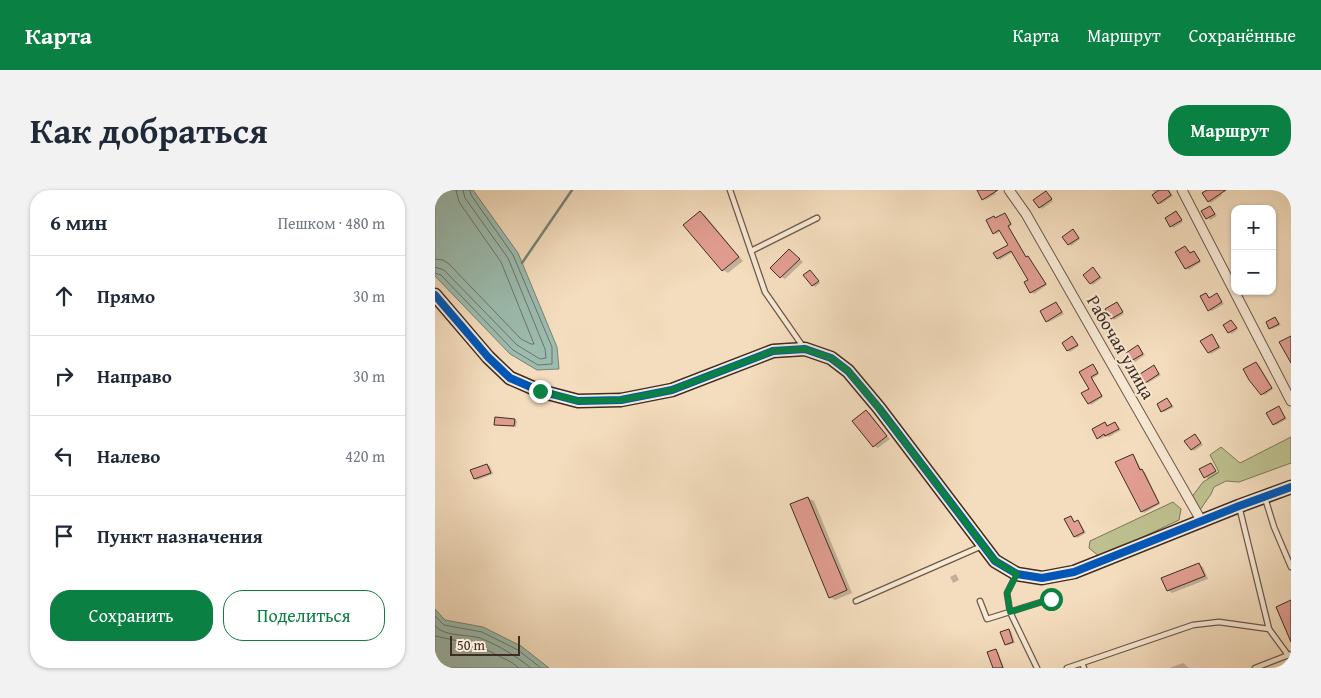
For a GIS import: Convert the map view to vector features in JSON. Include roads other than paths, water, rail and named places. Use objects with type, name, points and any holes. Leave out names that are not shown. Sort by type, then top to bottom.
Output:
[{"type":"street","name":"Рабочая улица","points":[[1009,190],[1026,214],[1202,522]]},
{"type":"street","points":[[1183,190],[1291,401]]},
{"type":"street","points":[[435,295],[488,358],[510,378],[540,391],[578,401],[621,400],[672,390],[773,351],[805,349],[831,358],[848,371],[879,408],[995,561],[1017,574],[1042,578],[1074,572],[1239,506],[1291,488]]},
{"type":"lane","points":[[730,190],[765,292],[805,349]]},
{"type":"lane","points":[[751,251],[817,218]]},
{"type":"lane","points":[[1265,497],[1274,527],[1291,568]]},
{"type":"lane","points":[[1239,506],[1269,629],[1289,655],[1255,668]]},
{"type":"lane","points":[[856,601],[983,545]]},
{"type":"lane","points":[[1017,574],[1007,593],[1010,612],[1037,668]]},
{"type":"lane","points":[[980,601],[987,619],[1051,599]]},
{"type":"lane","points":[[1067,668],[1083,666],[1193,625],[1219,622],[1269,629]]},
{"type":"water","points":[[435,190],[473,190],[518,253],[557,347],[559,369],[537,370],[510,354],[435,276]]},
{"type":"water","points":[[435,609],[445,620],[483,627],[521,646],[549,668],[435,668]]},
{"type":"waterway","points":[[522,263],[572,190]]}]
